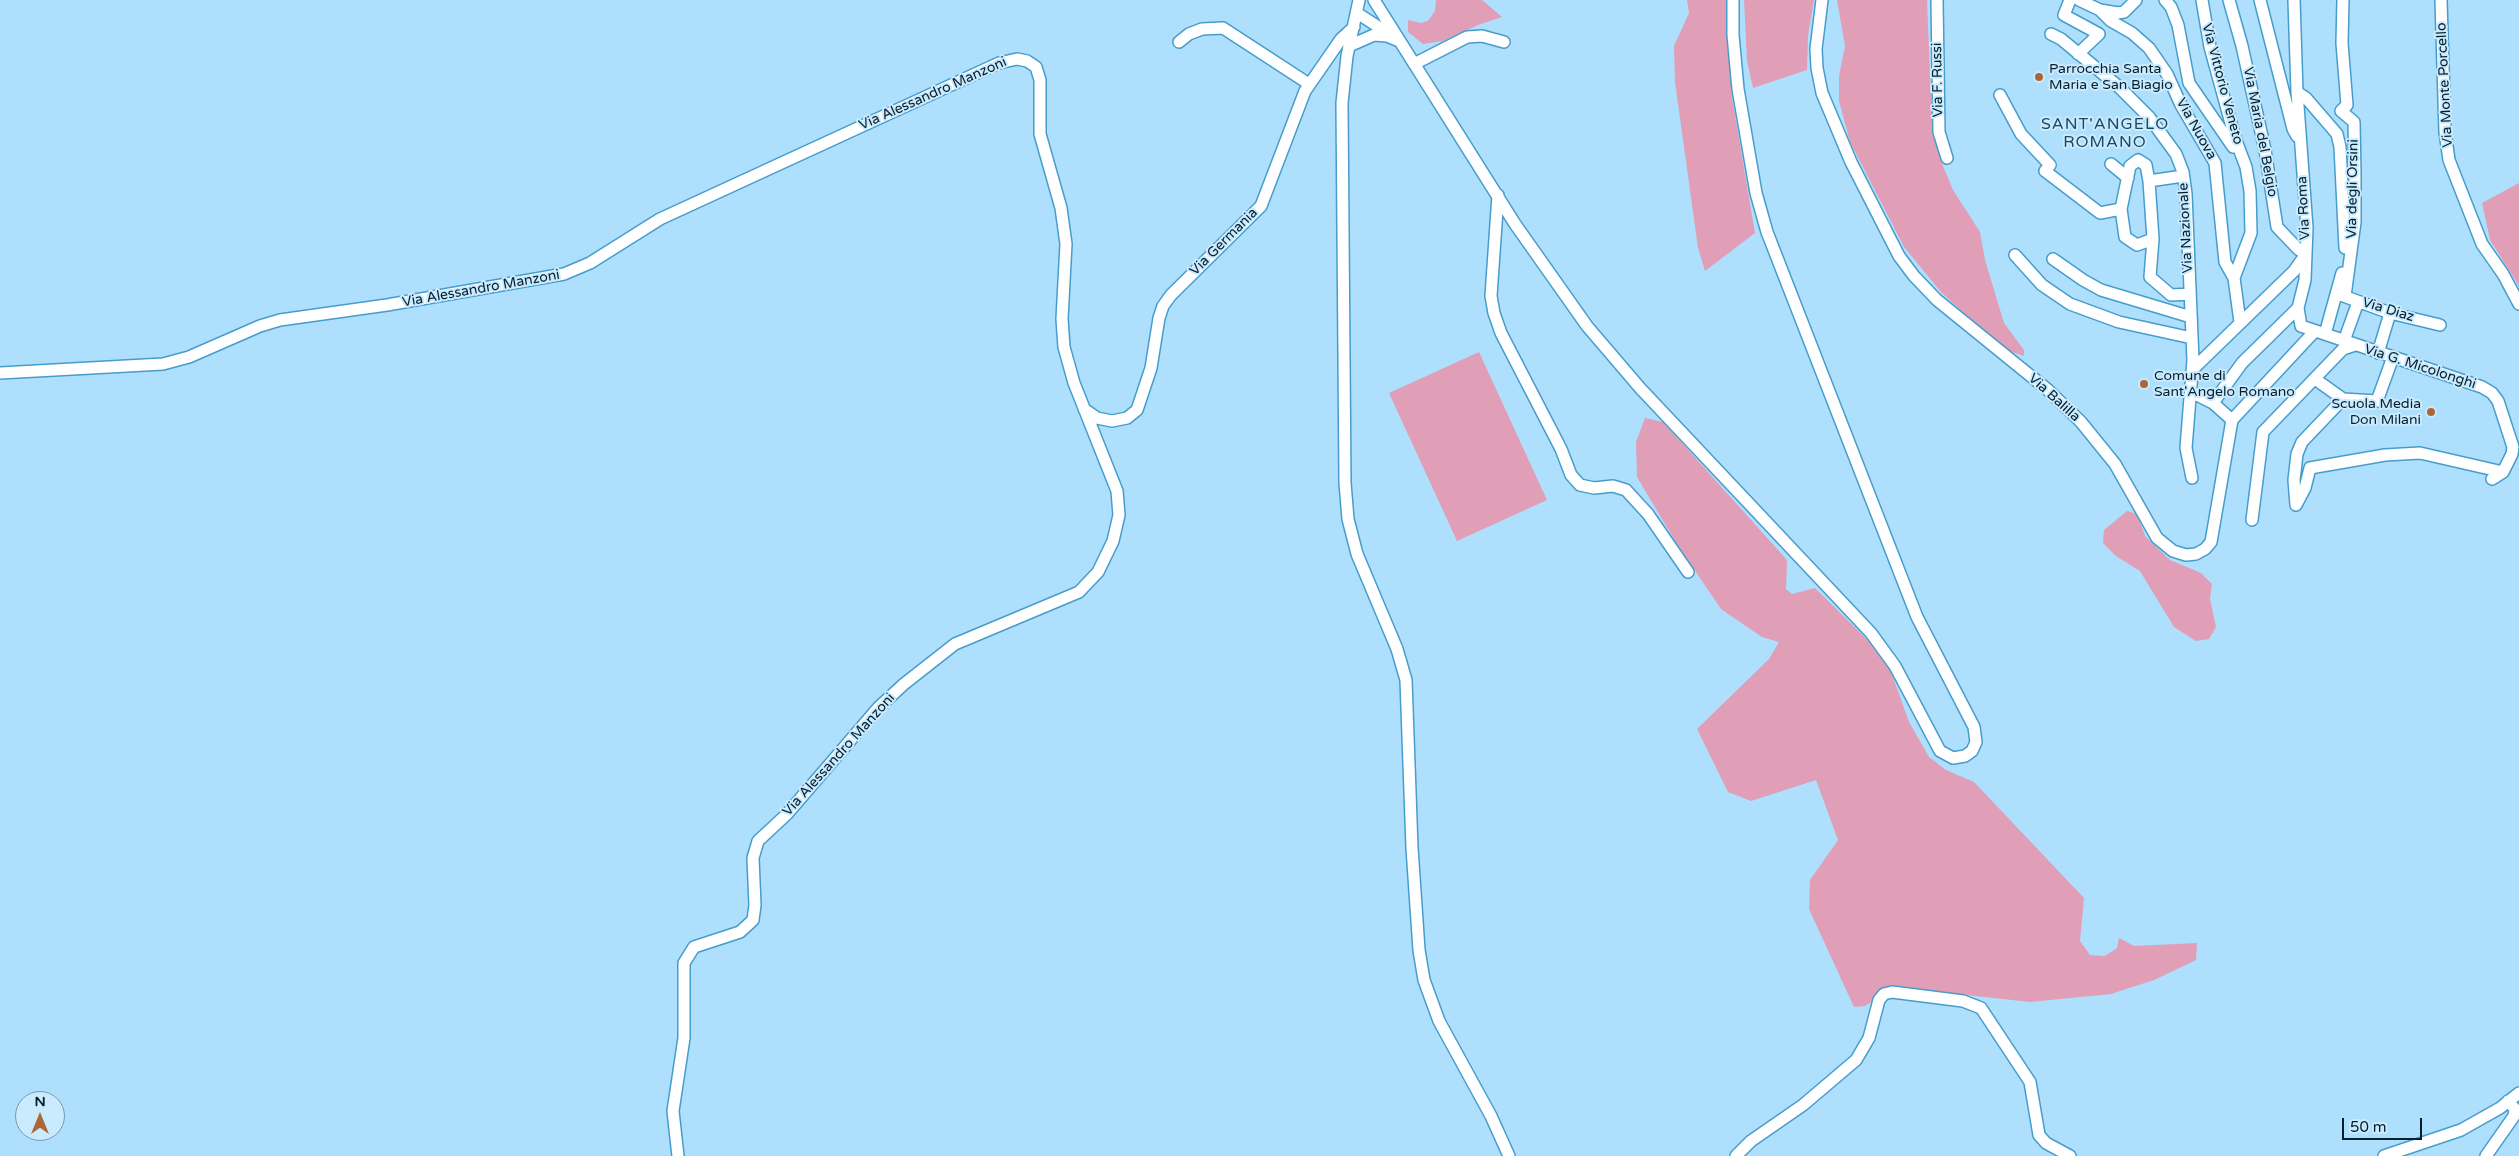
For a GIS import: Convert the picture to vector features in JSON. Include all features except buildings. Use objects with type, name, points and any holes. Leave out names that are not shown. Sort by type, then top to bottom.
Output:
[{"type":"street","points":[[1359,0],[1349,46],[1342,108],[1345,483],[1348,519],[1357,554],[1397,649],[1406,680],[1412,848],[1424,980],[1439,1021],[1491,1116],[1509,1156]]},
{"type":"street","points":[[1374,0],[1556,283],[1615,359],[1877,640],[1896,666],[1940,752],[1946,756],[1956,758],[1969,754],[1976,742],[1974,727],[1917,617],[1766,232],[1755,185],[1738,89],[1733,35],[1733,0]]},
{"type":"street","name":"Via Balilla","points":[[1822,0],[1816,49],[1817,68],[1822,93],[1851,162],[1898,256],[1937,300],[2042,385],[2081,422],[2119,470],[2152,531],[2172,551],[2186,555],[2196,554],[2205,549],[2211,542],[2232,420]]},
{"type":"street","name":"Via F. Russi","points":[[1937,0],[1939,132],[1948,158]]},
{"type":"street","points":[[2070,0],[2064,15],[2099,34],[2078,54]]},
{"type":"street","points":[[2079,0],[2100,10],[2124,12],[2136,0]]},
{"type":"street","points":[[2165,0],[2171,7],[2178,25],[2189,83],[2246,167],[2250,191],[2251,233],[2234,278],[2240,322]]},
{"type":"street","name":"Via Vittorio Veneto","points":[[2202,0],[2210,47],[2235,138],[2246,167]]},
{"type":"street","name":"Via Maria del Belgio","points":[[2229,0],[2242,46],[2263,140],[2277,227],[2298,249],[2306,254]]},
{"type":"street","points":[[2260,0],[2293,129],[2302,144]]},
{"type":"street","name":"Via Roma","points":[[2192,370],[2294,271],[2306,254],[2307,228],[2297,92],[2294,0]]},
{"type":"street","name":"Via degli Orsini","points":[[2341,295],[2356,222],[2354,122],[2341,111],[2347,105],[2342,43],[2342,0]]},
{"type":"street","name":"Via Monte Porcello","points":[[2441,0],[2445,132],[2449,160],[2482,244],[2503,274],[2519,304]]},
{"type":"street","points":[[1357,12],[1372,10],[1388,20]]},
{"type":"street","name":"Via Nuova","points":[[2100,10],[2111,21],[2132,33],[2149,48],[2167,74],[2181,105],[2215,163],[2225,262],[2234,278]]},
{"type":"street","points":[[1357,12],[1384,28],[1399,41]]},
{"type":"street","name":"Via Germania","points":[[1084,409],[1097,418],[1112,422],[1127,418],[1137,410],[1151,368],[1159,318],[1163,306],[1170,295],[1249,220],[1264,202],[1290,126],[1309,84],[1327,62],[1341,39],[1354,27]]},
{"type":"street","points":[[1179,42],[1189,34],[1202,29],[1223,28],[1309,84]]},
{"type":"street","name":"Via Nazionale","points":[[2051,34],[2119,87],[2149,116],[2176,154],[2183,176],[2192,338],[2191,392],[2186,448],[2192,478]]},
{"type":"street","points":[[1349,46],[1374,36],[1387,36],[1399,41]]},
{"type":"street","points":[[1414,64],[1467,37],[1482,36],[1504,42]]},
{"type":"street","name":"Via Alessandro Manzoni","points":[[0,373],[163,364],[189,357],[260,326],[280,320],[387,306],[540,280],[571,272],[590,263],[660,219],[999,63],[1017,59],[1032,64],[1039,75],[1040,134],[1061,208],[1066,244],[1062,319],[1063,341],[1071,372],[1084,409],[1112,476],[1119,499],[1116,530],[1101,567],[1091,582],[1079,592],[967,638],[938,656],[883,703],[787,814],[758,841],[753,858],[755,906],[753,920],[740,932],[698,945],[686,959],[684,1038],[673,1111],[678,1156]]},
{"type":"street","points":[[2191,392],[2213,403],[2232,420],[2320,333],[2341,295],[2346,240],[2340,147],[2337,134],[2306,98],[2297,92]]},
{"type":"street","points":[[2000,94],[2021,134],[2050,165],[2045,171],[2100,213],[2121,209]]},
{"type":"street","points":[[2153,239],[2137,245],[2125,237],[2121,209],[2130,166],[2138,160],[2146,166],[2149,182],[2153,239],[2150,277],[2172,295],[2190,294]]},
{"type":"street","points":[[2111,164],[2128,178]]},
{"type":"street","points":[[2149,182],[2183,176]]},
{"type":"street","points":[[1498,195],[1491,296],[1494,312],[1501,333],[1561,449],[1571,475],[1580,485],[1594,488],[1613,486],[1626,490],[1648,514],[1688,572]]},
{"type":"street","points":[[2213,403],[2242,363],[2298,308],[2304,280],[2306,254]]},
{"type":"street","points":[[2015,255],[2042,285],[2070,304],[2127,324],[2192,338]]},
{"type":"street","points":[[2053,259],[2101,290],[2191,317]]},
{"type":"street","name":"Via Diaz","points":[[2341,295],[2390,313],[2440,325]]},
{"type":"street","points":[[2252,520],[2263,432],[2349,343],[2358,302]]},
{"type":"street","name":"Via G. Micolonghi","points":[[2298,308],[2298,320],[2301,326],[2482,387],[2492,393],[2498,401],[2513,447],[2512,454],[2503,472]]},
{"type":"street","points":[[2378,353],[2390,313]]},
{"type":"street","points":[[2315,379],[2343,399],[2377,400],[2393,357]]},
{"type":"street","points":[[2343,399],[2302,442],[2297,454],[2295,472],[2296,504],[2305,488],[2310,468],[2384,455],[2420,453],[2503,472]]},
{"type":"street","points":[[2492,479],[2503,472]]},
{"type":"street","points":[[1736,1156],[1750,1141],[1808,1101],[1852,1064],[1867,1042],[1879,1000],[1884,994],[1892,992],[1962,1001],[1981,1008],[2030,1082],[2039,1135],[2046,1143],[2070,1156]]},
{"type":"street","points":[[2384,1156],[2461,1130],[2508,1101],[2518,1091]]},
{"type":"street","points":[[2486,1156],[2514,1116],[2515,1110],[2508,1101]]},
{"type":"shaded area","points":[[1436,0],[1482,0],[1502,17],[1478,25],[1443,41],[1423,44],[1408,32],[1408,20],[1421,23],[1428,21],[1435,11]]},
{"type":"shaded area","points":[[1687,0],[1728,0],[1726,19],[1732,97],[1755,233],[1705,271],[1698,248],[1675,82],[1674,46],[1689,13]]},
{"type":"shaded area","points":[[1744,0],[1814,0],[1808,36],[1807,70],[1753,88],[1747,61]]},
{"type":"shaded area","points":[[1837,0],[1927,0],[1931,97],[1935,131],[1943,166],[1953,190],[1980,232],[1985,260],[2004,323],[2024,350],[2024,356],[2003,349],[1941,292],[1904,247],[1850,142],[1839,101],[1839,76],[1845,46]]},
{"type":"shaded area","points":[[2519,183],[2519,286],[2490,240],[2482,203]]},
{"type":"shaded area","points":[[1479,352],[1547,500],[1457,541],[1389,393]]},
{"type":"shaded area","points":[[1645,418],[1663,422],[1787,560],[1786,589],[1792,594],[1815,588],[1886,658],[1909,722],[1929,757],[1946,770],[1974,782],[2084,898],[2080,941],[2090,955],[2105,956],[2117,948],[2119,938],[2134,946],[2197,943],[2196,960],[2154,980],[2111,994],[2030,1002],[1894,987],[1865,1006],[1854,1007],[1809,909],[1810,880],[1838,840],[1816,780],[1751,801],[1728,792],[1697,729],[1769,659],[1779,642],[1762,637],[1721,609],[1675,541],[1637,477],[1636,442]]},
{"type":"shaded area","points":[[2127,511],[2137,514],[2145,536],[2170,560],[2201,573],[2212,584],[2210,599],[2216,627],[2209,639],[2196,641],[2174,627],[2140,571],[2116,556],[2103,543],[2104,530]]},
{"type":"place","name":"Parrocchia Santa Maria e San Biagio","points":[[2039,77]]},
{"type":"place","name":"Comune di Sant'Angelo Romano","points":[[2144,384]]},
{"type":"place","name":"Scuola Media Don Milani","points":[[2431,412]]},
{"type":"district","name":"SANT'ANGELO ROMANO","points":[[2105,134]]}]
